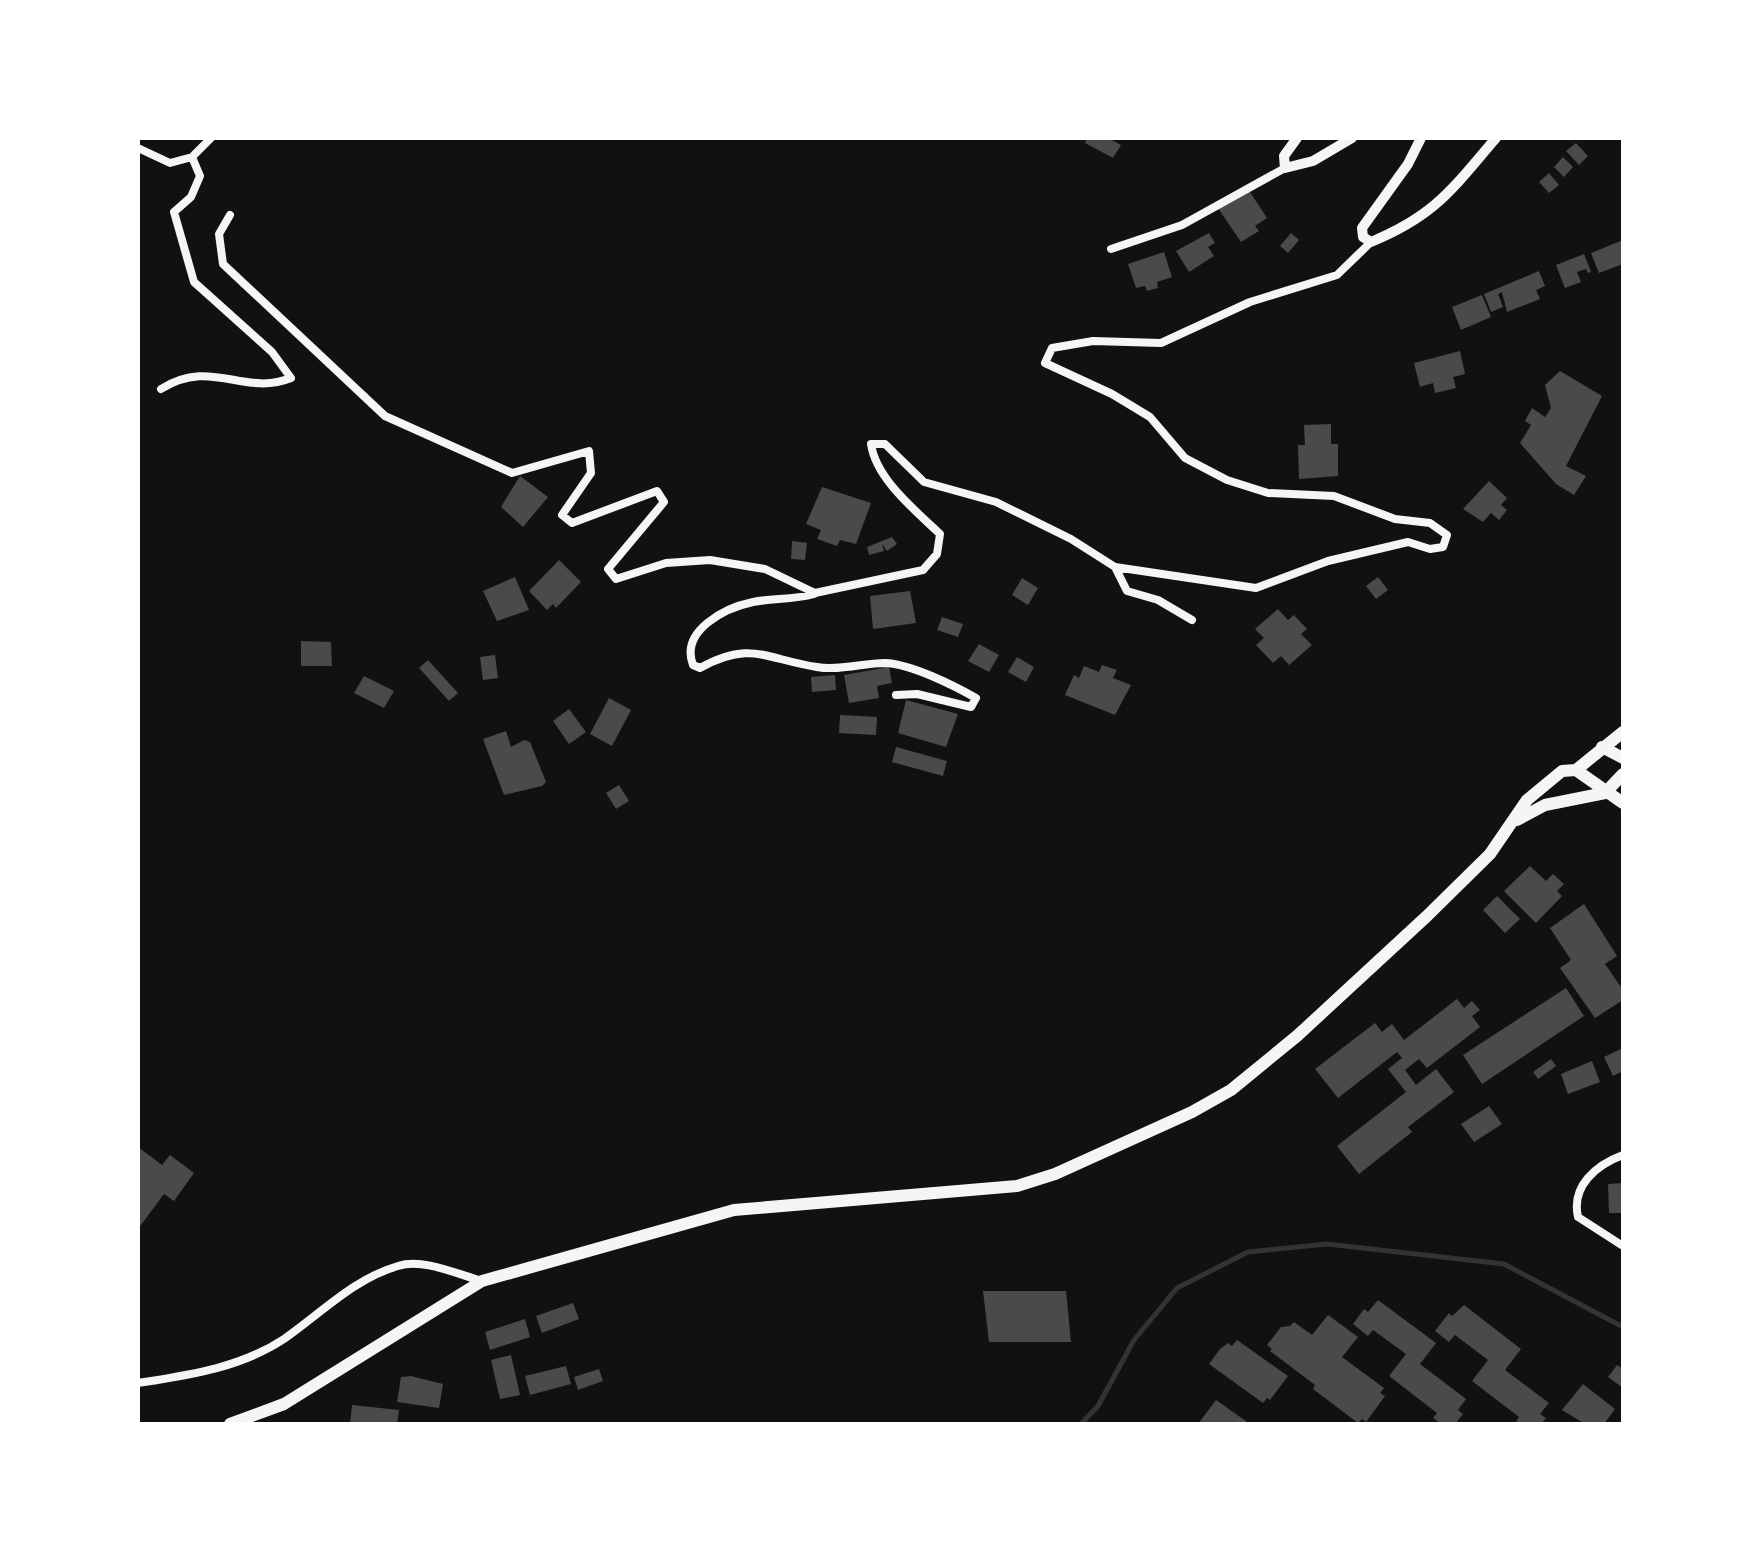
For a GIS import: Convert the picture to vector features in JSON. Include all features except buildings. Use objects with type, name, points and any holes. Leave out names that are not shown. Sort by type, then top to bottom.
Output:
[{"type":"main road","points":[[230,1424],[284,1404],[482,1281],[734,1210],[780,1204],[987,1191],[1055,1174],[1192,1112],[1256,1071],[1427,916],[1490,854],[1515,822],[1527,800],[1543,785],[1562,771],[1576,770],[1623,732]]},
{"type":"main road","points":[[1602,747],[1623,758]]},
{"type":"main road","points":[[1576,770],[1623,803]]},
{"type":"main road","points":[[1515,822],[1553,802],[1605,793],[1623,774]]},
{"type":"street","points":[[138,148],[170,163],[192,157],[211,138]]},
{"type":"street","points":[[1285,168],[1284,156],[1297,138]]},
{"type":"street","points":[[1111,249],[1182,225],[1285,168],[1313,161],[1352,138]]},
{"type":"street","points":[[1371,242],[1363,237],[1362,228],[1408,164],[1421,138]]},
{"type":"street","points":[[896,695],[917,694],[971,707],[976,698],[947,682],[888,663],[821,668],[740,651],[724,655],[700,668],[693,665],[689,655],[692,641],[711,619],[753,602],[791,601],[923,570],[937,554],[940,534],[906,501],[873,459],[871,444],[885,444],[924,482],[996,502],[1071,539],[1115,567],[1256,588],[1328,561],[1408,542],[1430,549],[1443,547],[1447,535],[1430,523],[1395,519],[1334,496],[1268,493],[1227,480],[1185,458],[1150,417],[1112,394],[1045,363],[1052,348],[1093,341],[1161,343],[1250,302],[1337,275],[1371,242],[1403,229],[1436,208],[1496,138]]},
{"type":"street","points":[[161,389],[200,374],[241,378],[266,386],[291,378],[272,352],[194,282],[174,212],[191,197],[200,176],[192,157]]},
{"type":"street","points":[[230,215],[219,234],[223,264],[385,416],[512,473],[589,451],[591,473],[562,515],[572,523],[657,491],[664,502],[608,569],[616,579],[666,563],[710,560],[765,569],[815,593]]},
{"type":"street","points":[[1115,567],[1127,591],[1158,600],[1192,620]]},
{"type":"street","points":[[1623,1155],[1610,1160],[1581,1184],[1575,1203],[1578,1217],[1623,1246]]},
{"type":"street","points":[[138,1383],[229,1367],[281,1341],[358,1285],[399,1265],[422,1265],[482,1281]]},
{"type":"waterway","points":[[1081,1424],[1098,1406],[1134,1340],[1177,1288],[1248,1252],[1327,1244],[1504,1264],[1623,1327]]}]
